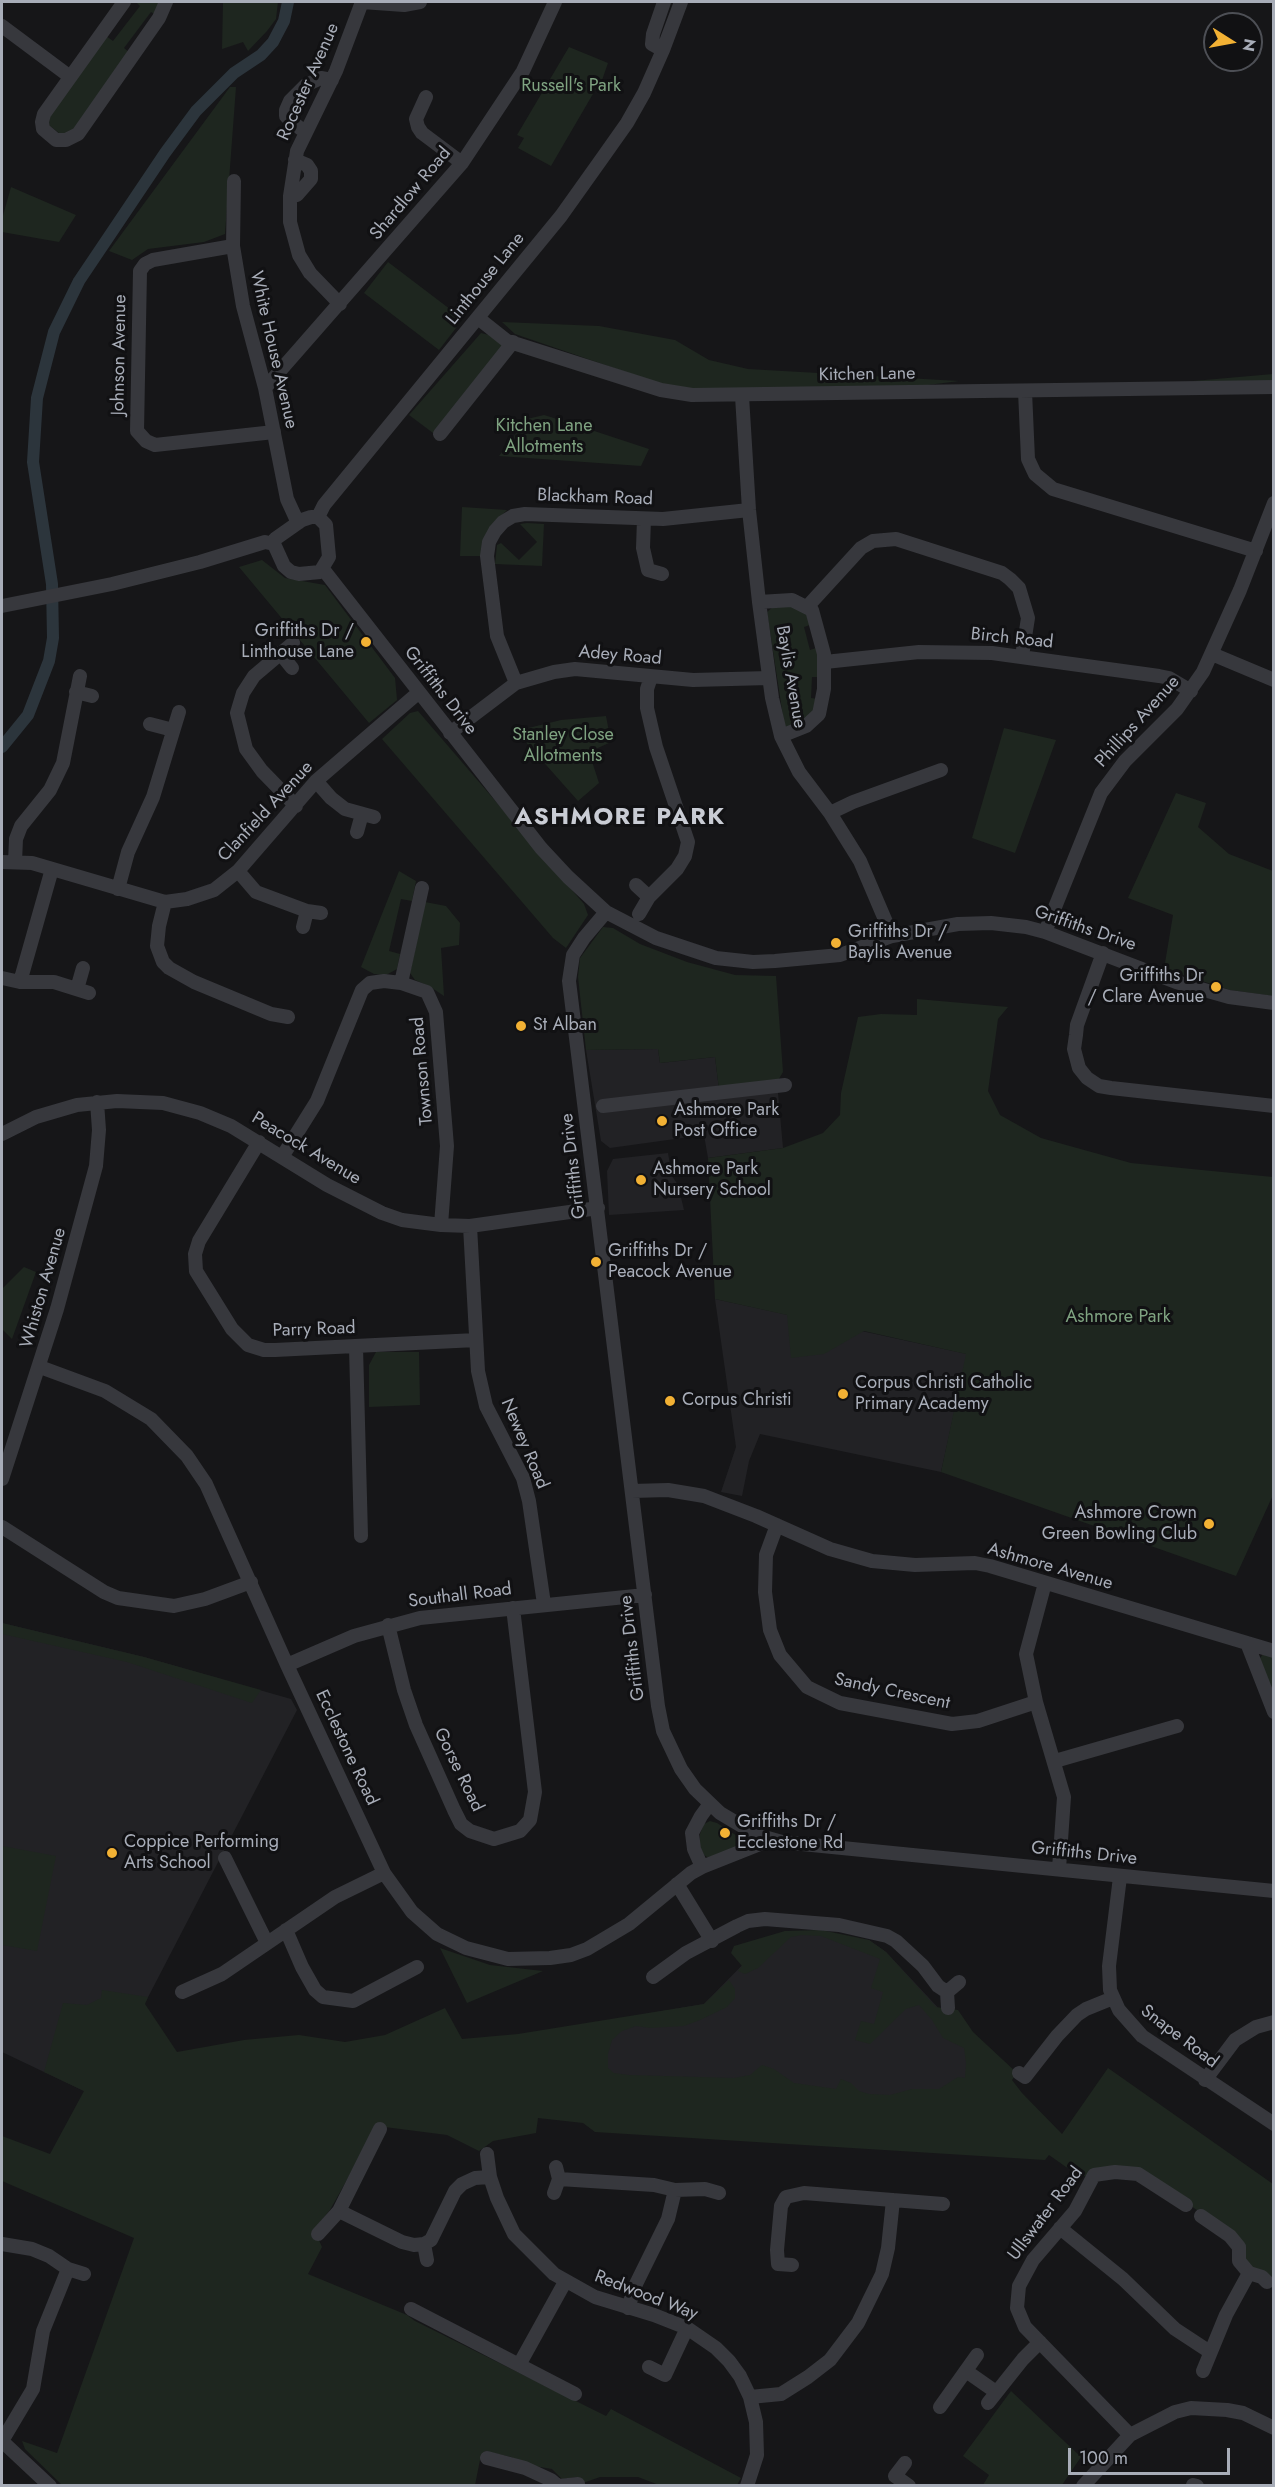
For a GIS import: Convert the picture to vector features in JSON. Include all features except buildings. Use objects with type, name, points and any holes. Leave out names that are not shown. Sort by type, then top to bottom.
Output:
[{"type":"street","points":[[124,2],[69,76],[42,122],[43,129],[56,140],[66,140],[78,134],[159,18],[166,2]]},
{"type":"street","points":[[362,2],[404,5],[420,2]]},
{"type":"street","name":"Rocester Avenue","points":[[340,304],[310,273],[299,255],[290,222],[290,196],[295,160],[305,132],[332,80],[362,2]]},
{"type":"street","name":"Shardlow Road","points":[[265,388],[462,163],[523,71],[555,2]]},
{"type":"street","points":[[663,50],[652,44],[664,2]]},
{"type":"street","name":"Linthouse Lane","points":[[318,517],[324,505],[561,216],[627,123],[663,50],[681,2]]},
{"type":"street","points":[[2,26],[69,76]]},
{"type":"street","points":[[305,132],[286,116],[290,101],[306,85],[321,78],[332,80]]},
{"type":"street","points":[[426,97],[416,119],[418,127],[462,163]]},
{"type":"street","name":"White House Avenue","points":[[234,181],[233,246],[243,306],[265,388],[287,499],[298,523]]},
{"type":"street","name":"Johnson Avenue","points":[[233,246],[153,260],[145,264],[140,271],[137,431],[146,441],[155,445],[274,432]]},
{"type":"street","name":"Kitchen Lane","points":[[478,318],[507,341],[674,393],[741,396],[1274,387]]},
{"type":"street","points":[[440,434],[513,342]]},
{"type":"street","points":[[1025,391],[1028,459],[1035,474],[1053,489],[1256,550]]},
{"type":"street","name":"Baylis Avenue","points":[[741,396],[749,510],[759,602],[769,678],[781,736],[799,772],[830,813],[860,861],[892,936]]},
{"type":"street","name":"Phillips Avenue","points":[[1045,932],[1101,793],[1125,761],[1161,727],[1191,691],[1212,654],[1256,550],[1269,530],[1274,503]]},
{"type":"street","name":"Blackham Road","points":[[516,682],[501,650],[494,618],[487,556],[489,542],[495,531],[513,516],[525,514],[644,519],[688,518],[749,510]]},
{"type":"street","points":[[311,517],[318,517],[326,525],[329,557],[323,569],[314,574],[291,572],[278,556],[274,544],[275,539],[298,523],[311,517]]},
{"type":"street","points":[[644,519],[643,548],[648,570],[662,574]]},
{"type":"street","points":[[807,607],[861,548],[873,542],[896,539],[1002,573],[1010,579],[1019,588],[1028,618],[1022,657]]},
{"type":"street","points":[[2,606],[200,562],[265,542],[274,544]]},
{"type":"street","name":"Griffiths Drive","points":[[323,569],[541,848],[606,912],[679,947],[716,958],[753,962],[840,955],[892,936],[958,924],[991,922],[1045,932],[1176,982],[1229,997],[1274,1004]]},
{"type":"street","points":[[759,602],[787,599],[812,610],[825,662],[824,689],[819,714],[806,726],[781,736]]},
{"type":"street","points":[[292,644],[254,676],[239,704],[238,722],[246,749],[262,771],[296,806]]},
{"type":"street","name":"Birch Road","points":[[825,662],[919,652],[971,652],[1169,678],[1191,691]]},
{"type":"street","points":[[280,653],[292,668]]},
{"type":"street","points":[[1212,654],[1274,680]]},
{"type":"street","name":"Adey Road","points":[[450,733],[516,682],[532,676],[575,669],[651,677],[722,680],[769,678]]},
{"type":"street","points":[[8,862],[21,826],[56,780],[63,762],[80,676]]},
{"type":"street","points":[[639,914],[649,897],[677,869],[685,856],[688,842],[656,747],[649,718],[647,688],[651,677]]},
{"type":"street","points":[[76,692],[92,696]]},
{"type":"street","name":"Clanfield Avenue","points":[[8,862],[32,863],[165,902],[187,899],[214,890],[238,871],[316,781],[418,693]]},
{"type":"street","points":[[118,889],[128,852],[153,797],[179,712]]},
{"type":"street","points":[[150,724],[173,730]]},
{"type":"street","points":[[830,813],[853,802],[942,770]]},
{"type":"street","points":[[316,781],[331,798],[345,809],[368,815],[357,832]]},
{"type":"street","points":[[20,982],[52,869]]},
{"type":"street","points":[[238,871],[256,892],[314,912],[303,927]]},
{"type":"street","points":[[636,885],[649,897]]},
{"type":"street","points":[[401,983],[422,888]]},
{"type":"street","points":[[165,902],[157,946],[169,969],[270,1020],[288,1017]]},
{"type":"street","name":"Griffiths Drive","points":[[606,912],[573,955],[569,981],[663,1731],[681,1769],[709,1805],[732,1821],[770,1840],[1274,1891]]},
{"type":"street","points":[[1103,953],[1077,1025],[1074,1049],[1079,1068],[1087,1078],[1099,1086],[1111,1088],[1274,1106]]},
{"type":"street","points":[[2,978],[20,982],[54,982],[83,991],[83,968]]},
{"type":"street","name":"Townson Road","points":[[282,1157],[317,1101],[362,990],[370,983],[377,981],[401,983],[428,992],[436,1012],[447,1146],[441,1225]]},
{"type":"street","points":[[603,1106],[785,1085]]},
{"type":"street","name":"Peacock Avenue","points":[[2,1134],[36,1117],[97,1102],[144,1101],[181,1108],[225,1123],[327,1185],[382,1213],[402,1220],[470,1226],[597,1208]]},
{"type":"street","name":"Whiston Avenue","points":[[2,1479],[40,1367],[96,1166],[99,1130],[97,1102]]},
{"type":"street","name":"Parry Road","points":[[259,1142],[199,1241],[195,1254],[196,1271],[232,1329],[248,1345],[264,1350],[476,1340]]},
{"type":"street","name":"Newey Road","points":[[470,1226],[478,1371],[486,1406],[523,1478],[529,1501],[544,1604]]},
{"type":"street","points":[[356,1347],[361,1536]]},
{"type":"street","name":"Ecclestone Road","points":[[40,1367],[105,1391],[151,1419],[168,1435],[206,1484],[384,1873],[412,1912],[437,1934],[466,1948],[508,1959],[571,1955],[588,1949],[629,1924],[691,1872],[770,1840]]},
{"type":"street","name":"Ashmore Avenue","points":[[632,1491],[668,1490],[704,1496],[830,1549],[872,1561],[915,1565],[975,1563],[1274,1651]]},
{"type":"street","name":"Sandy Crescent","points":[[777,1525],[766,1555],[765,1592],[770,1630],[780,1655],[807,1687],[840,1702],[952,1724],[978,1721],[1036,1702]]},
{"type":"street","points":[[2,1527],[104,1592],[118,1598],[174,1606],[205,1599],[251,1582]]},
{"type":"street","points":[[1045,1583],[1026,1654],[1036,1702],[1064,1797],[1065,1811],[1059,1869]]},
{"type":"street","name":"Southall Road","points":[[287,1665],[354,1636],[420,1618],[645,1595]]},
{"type":"street","name":"Gorse Road","points":[[388,1625],[404,1690],[416,1725],[454,1810],[461,1824],[470,1831],[494,1839],[520,1831],[530,1820],[536,1792],[513,1608]]},
{"type":"street","points":[[1247,1643],[1273,1709]]},
{"type":"street","points":[[1055,1761],[1177,1726]]},
{"type":"street","points":[[702,1867],[694,1849],[692,1833],[709,1805]]},
{"type":"street","points":[[225,1858],[267,1943]]},
{"type":"street","points":[[182,1992],[222,1974],[335,1897],[384,1873]]},
{"type":"street","name":"Snape Road","points":[[1120,1877],[1110,1945],[1110,1990],[1125,2019],[1142,2036],[1274,2124]]},
{"type":"street","points":[[677,1884],[712,1941]]},
{"type":"street","points":[[653,1977],[686,1953],[748,1921],[838,1924],[873,1931],[896,1941],[922,1966],[938,1986],[947,1992]]},
{"type":"street","points":[[286,1930],[302,1967],[315,1990],[323,1997],[353,2001],[417,1967]]},
{"type":"street","points":[[947,1992],[959,1982]]},
{"type":"street","points":[[947,1992],[948,2008]]},
{"type":"street","points":[[1018,2073],[1025,2078],[1057,2036],[1077,2015],[1096,2004],[1113,1998]]},
{"type":"street","points":[[1205,2080],[1235,2040],[1256,2027],[1274,2022]]},
{"type":"street","points":[[318,2234],[339,2211],[380,2129]]},
{"type":"street","name":"Redwood Way","points":[[487,2154],[490,2177],[497,2198],[514,2234],[531,2253],[565,2282],[595,2297],[687,2328],[716,2348],[729,2361],[740,2376],[750,2397],[756,2422],[757,2455],[747,2486]]},
{"type":"street","points":[[554,2193],[558,2173],[654,2185],[675,2190],[705,2189],[719,2193]]},
{"type":"street","name":"Ullswater Road","points":[[1130,2435],[1020,2319],[1017,2297],[1019,2286],[1033,2260],[1075,2211],[1090,2180],[1101,2173],[1138,2174],[1186,2205]]},
{"type":"street","points":[[339,2211],[402,2242],[414,2245],[423,2244],[431,2241],[455,2190],[475,2178],[490,2177]]},
{"type":"street","points":[[628,2308],[636,2284],[668,2219],[675,2190]]},
{"type":"street","points":[[792,2265],[778,2264],[781,2206],[786,2197],[804,2193],[943,2204]]},
{"type":"street","points":[[750,2397],[781,2394],[808,2377],[830,2360],[858,2323],[882,2274],[888,2248],[893,2200]]},
{"type":"street","points":[[1201,2217],[1230,2236],[1239,2247],[1239,2261],[1249,2273],[1262,2277],[1267,2283]]},
{"type":"street","points":[[1060,2228],[1123,2279],[1175,2329],[1210,2352]]},
{"type":"street","points":[[2,2244],[32,2249],[49,2256],[68,2269],[84,2274]]},
{"type":"street","points":[[423,2244],[427,2260]]},
{"type":"street","points":[[50,2486],[2,2441],[33,2389],[43,2331],[68,2269]]},
{"type":"street","points":[[1203,2371],[1235,2297],[1249,2273]]},
{"type":"street","points":[[519,2365],[565,2282]]},
{"type":"street","points":[[411,2309],[575,2394]]},
{"type":"street","points":[[649,2367],[665,2375],[687,2328]]},
{"type":"street","points":[[966,2371],[992,2397],[1040,2342]]},
{"type":"street","points":[[940,2407],[977,2355]]},
{"type":"street","points":[[1083,2486],[1130,2435],[1175,2412],[1191,2408],[1243,2413],[1274,2428]]},
{"type":"street","points":[[487,2458],[525,2468],[554,2484],[578,2484]]},
{"type":"street","points":[[905,2463],[892,2481],[909,2486]]},
{"type":"shaded area","points":[[658,1049],[660,1063],[715,1057],[719,1089],[777,1082],[783,1148],[708,1158],[704,1135],[610,1148],[601,1141],[586,1050]]},
{"type":"shaded area","name":"Ashmore Park Nursery School","points":[[668,1153],[672,1176],[678,1185],[684,1210],[609,1215],[607,1171],[613,1159]]},
{"type":"shaded area","name":"Corpus Christi Catholic Primary Academy","points":[[715,1299],[967,1354],[941,1472],[760,1434],[749,1461],[742,1496],[721,1492],[736,1447]]},
{"type":"shaded area","name":"Coppice Performing Arts School","points":[[2,1623],[144,1657],[291,1699],[297,1710],[145,2003],[84,2091],[2,2052]]},
{"type":"shaded area","points":[[785,1931],[869,1940],[886,1952],[1014,2089],[1003,2109],[587,2086],[579,2025],[704,2004],[760,1947]]},
{"type":"green space","points":[[136,2],[161,2],[157,16],[151,12],[124,48],[130,53],[74,133],[65,136],[59,133],[49,125],[50,113],[106,36],[113,41],[140,6]]},
{"type":"green space","points":[[223,2],[278,2],[276,19],[248,51],[243,42],[222,49]]},
{"type":"green space","name":"Russell's Park","points":[[569,47],[608,63],[600,86],[597,87],[551,166],[518,148],[524,138],[517,135]]},
{"type":"green space","points":[[230,87],[236,87],[225,234],[204,242],[148,249],[132,260],[109,251]]},
{"type":"green space","points":[[11,187],[76,215],[59,242],[2,232],[2,219]]},
{"type":"green space","points":[[388,262],[463,319],[439,350],[364,293]]},
{"type":"green space","points":[[502,322],[599,326],[675,340],[709,360],[748,369],[959,381],[905,388],[675,389],[515,334]]},
{"type":"green space","points":[[481,333],[489,335],[511,351],[441,439],[409,415]]},
{"type":"green space","points":[[1273,374],[1273,381],[1193,381]]},
{"type":"green space","name":"Kitchen Lane Allotments","points":[[544,415],[649,449],[641,466],[499,456],[527,419]]},
{"type":"green space","points":[[462,507],[507,510],[492,525],[482,556],[460,556]]},
{"type":"green space","points":[[520,524],[544,524],[542,566],[495,564],[497,545],[501,543],[519,560],[537,542]]},
{"type":"green space","points":[[262,560],[285,578],[325,585],[395,678],[397,700],[369,723],[239,567]]},
{"type":"green space","points":[[775,605],[802,608],[813,624],[804,627],[810,650],[819,647],[821,677],[812,677],[811,698],[819,699],[815,713],[804,725],[785,729],[767,612]]},
{"type":"green space","points":[[418,711],[584,904],[588,915],[566,948],[553,938],[382,739],[410,713]]},
{"type":"green space","name":"Stanley Close Allotments","points":[[606,716],[611,742],[589,752],[599,783],[578,801],[516,731],[561,720]]},
{"type":"green space","points":[[1004,728],[1056,740],[1015,853],[972,838]]},
{"type":"green space","points":[[1176,793],[1206,803],[1198,827],[1229,854],[1273,871],[1273,996],[1230,990],[1164,969],[1173,915],[1128,898]]},
{"type":"green space","points":[[399,871],[416,881],[412,901],[401,899],[389,951],[400,954],[397,969],[386,975],[374,974],[361,967]]},
{"type":"green space","points":[[425,902],[446,906],[460,923],[459,945],[441,948],[444,996],[415,980],[410,973]]},
{"type":"green space","points":[[603,927],[613,928],[640,944],[687,962],[735,975],[776,976],[783,1072],[777,1082],[719,1089],[715,1057],[660,1063],[658,1049],[586,1050],[578,977],[580,958]]},
{"type":"green space","name":"Ashmore Park","points":[[917,999],[1008,1007],[998,1019],[988,1091],[1000,1115],[1041,1138],[1131,1163],[1273,1177],[1273,1495],[1236,1576],[941,1472],[966,1354],[864,1331],[824,1354],[791,1358],[787,1315],[715,1299],[708,1158],[783,1148],[823,1133],[840,1115],[841,1093],[858,1017],[881,1014],[917,1015]]},
{"type":"green space","points":[[24,1267],[36,1272],[12,1339],[2,1329],[2,1289]]},
{"type":"green space","points":[[376,1352],[419,1352],[420,1405],[369,1407],[369,1365]]},
{"type":"green space","points":[[2,1623],[144,1657],[261,1690],[252,1703],[127,1662],[2,1634]]},
{"type":"green space","points":[[1263,1654],[1273,1657],[1273,1697],[1258,1661]]},
{"type":"green space","points":[[710,1821],[748,1843],[710,1859],[704,1855],[700,1847],[700,1834],[704,1824]]},
{"type":"green space","points":[[2,1846],[56,1856],[37,1951],[2,1945]]},
{"type":"green space","points":[[821,1930],[869,1940],[886,1952],[936,2007],[958,2010],[973,2032],[1017,2073],[1012,2080],[1062,2134],[1108,2068],[1273,2184],[1273,2288],[1267,2286],[1247,2264],[1234,2235],[1136,2169],[1087,2177],[1066,2167],[1049,2155],[1045,2160],[595,2132],[583,2123],[538,2118],[536,2133],[493,2141],[479,2151],[447,2135],[377,2126],[330,2210],[314,2229],[322,2247],[308,2274],[407,2315],[606,2416],[611,2409],[741,2478],[737,2485],[659,2485],[638,2477],[600,2477],[583,2483],[577,2477],[562,2479],[552,2469],[528,2465],[511,2457],[485,2451],[480,2460],[475,2485],[62,2485],[25,2449],[22,2441],[57,2453],[134,2238],[2,2181],[2,2136],[50,2154],[84,2091],[44,2072],[63,2003],[87,2005],[101,1998],[102,1990],[148,1997],[145,2004],[177,2052],[244,2040],[299,2035],[345,2042],[385,2035],[445,2008],[462,2039],[518,2034],[704,2004],[729,1980],[735,1989],[735,1998],[727,2007],[700,2020],[684,2026],[650,2028],[636,2026],[622,2031],[612,2040],[608,2054],[608,2068],[614,2073],[629,2075],[734,2078],[750,2075],[762,2065],[774,2069],[794,2083],[836,2089],[841,2079],[851,2083],[859,2091],[890,2095],[912,2089],[939,2089],[958,2077],[965,2078],[964,2048],[943,2038],[919,2005],[906,2009],[870,2044],[855,2040],[861,2021],[874,2024],[883,1992],[871,1988],[880,1959],[821,1936],[802,1935],[791,1937],[758,1968],[745,1974],[738,1971],[742,1966],[731,1953],[734,1946],[785,1931]]},
{"type":"green space","points":[[440,1948],[490,1965],[543,1971],[467,2003]]},
{"type":"green space","points":[[1011,2391],[1081,2457],[1062,2485],[983,2485],[989,2475],[963,2456]]},
{"type":"waterway","points":[[2,747],[28,715],[49,661],[53,638],[52,584],[33,462],[37,398],[54,332],[79,281],[165,153],[196,111],[234,73],[261,55],[273,42],[284,21],[288,2]]},
{"type":"place","name":"Griffiths Dr / Linthouse Lane","points":[[366,642]]},
{"type":"place","name":"Griffiths Dr / Baylis Avenue","points":[[836,943]]},
{"type":"place","name":"Griffiths Dr / Clare Avenue","points":[[1216,987]]},
{"type":"place","name":"St Alban","points":[[521,1026]]},
{"type":"place","name":"Ashmore Park Post Office","points":[[662,1121]]},
{"type":"place","name":"Ashmore Park Nursery School","points":[[641,1180]]},
{"type":"place","name":"Griffiths Dr / Peacock Avenue","points":[[596,1262]]},
{"type":"place","name":"Corpus Christi Catholic Primary Academy","points":[[843,1394]]},
{"type":"place","name":"Corpus Christi","points":[[670,1401]]},
{"type":"place","name":"Ashmore Crown Green Bowling Club","points":[[1209,1524]]},
{"type":"place","name":"Griffiths Dr / Ecclestone Rd","points":[[725,1833]]},
{"type":"place","name":"Coppice Performing Arts School","points":[[112,1853]]},
{"type":"district","name":"ASHMORE PARK","points":[[620,818]]}]
